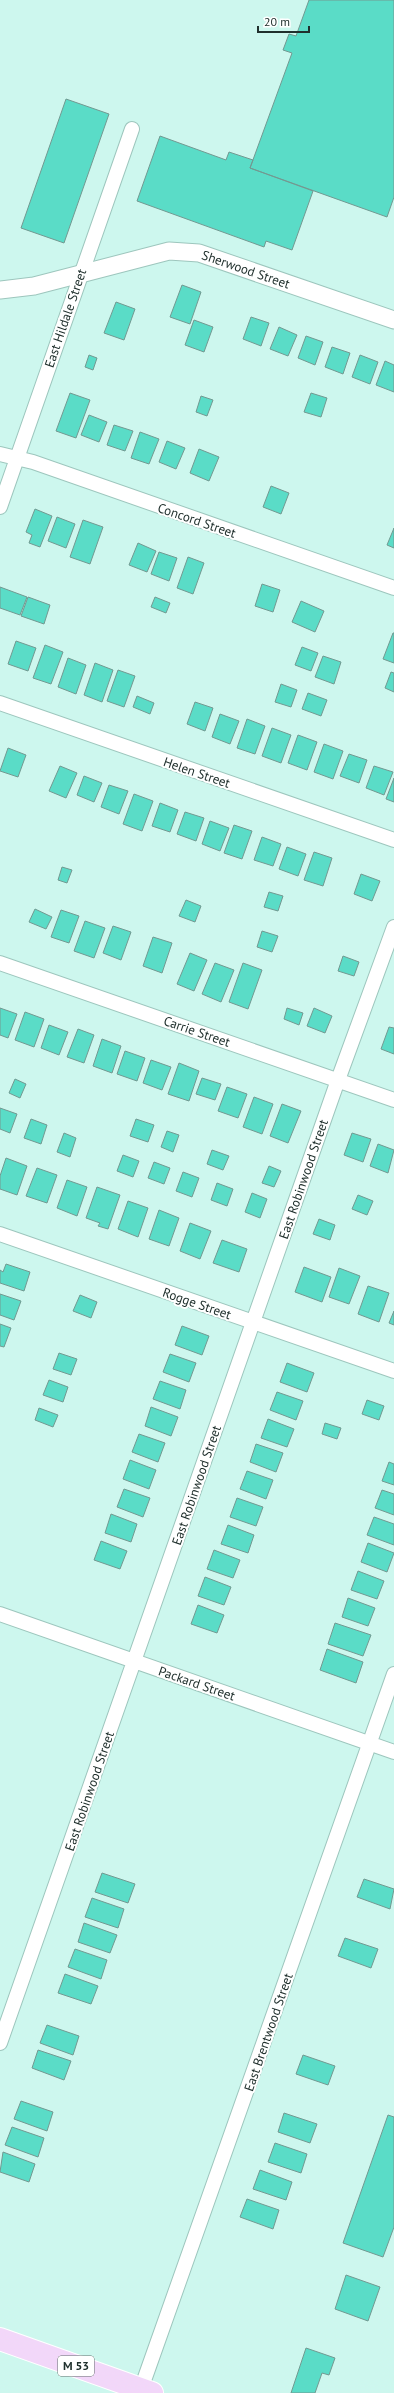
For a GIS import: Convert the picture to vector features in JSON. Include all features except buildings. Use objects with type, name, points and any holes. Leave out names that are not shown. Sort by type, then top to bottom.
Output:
[{"type":"main road","name":"M 53","points":[[0,2339],[147,2391]]},
{"type":"street","name":"East Hildale Street","points":[[0,507],[80,273],[132,128]]},
{"type":"street","name":"Sherwood Street","points":[[0,290],[34,286],[169,251],[199,252],[394,320]]},
{"type":"street","name":"Concord Street","points":[[0,454],[17,460],[33,462],[394,588]]},
{"type":"street","name":"Helen Street","points":[[0,703],[394,840]]},
{"type":"street","name":"East Robinwood Street","points":[[0,2043],[338,1080],[394,927]]},
{"type":"street","name":"Carrie Street","points":[[0,963],[394,1100]]},
{"type":"street","name":"Rogge Street","points":[[0,1234],[394,1372]]},
{"type":"street","name":"Packard Street","points":[[0,1614],[394,1752]]},
{"type":"street","name":"East Brentwood Street","points":[[147,2391],[394,1674]]}]
